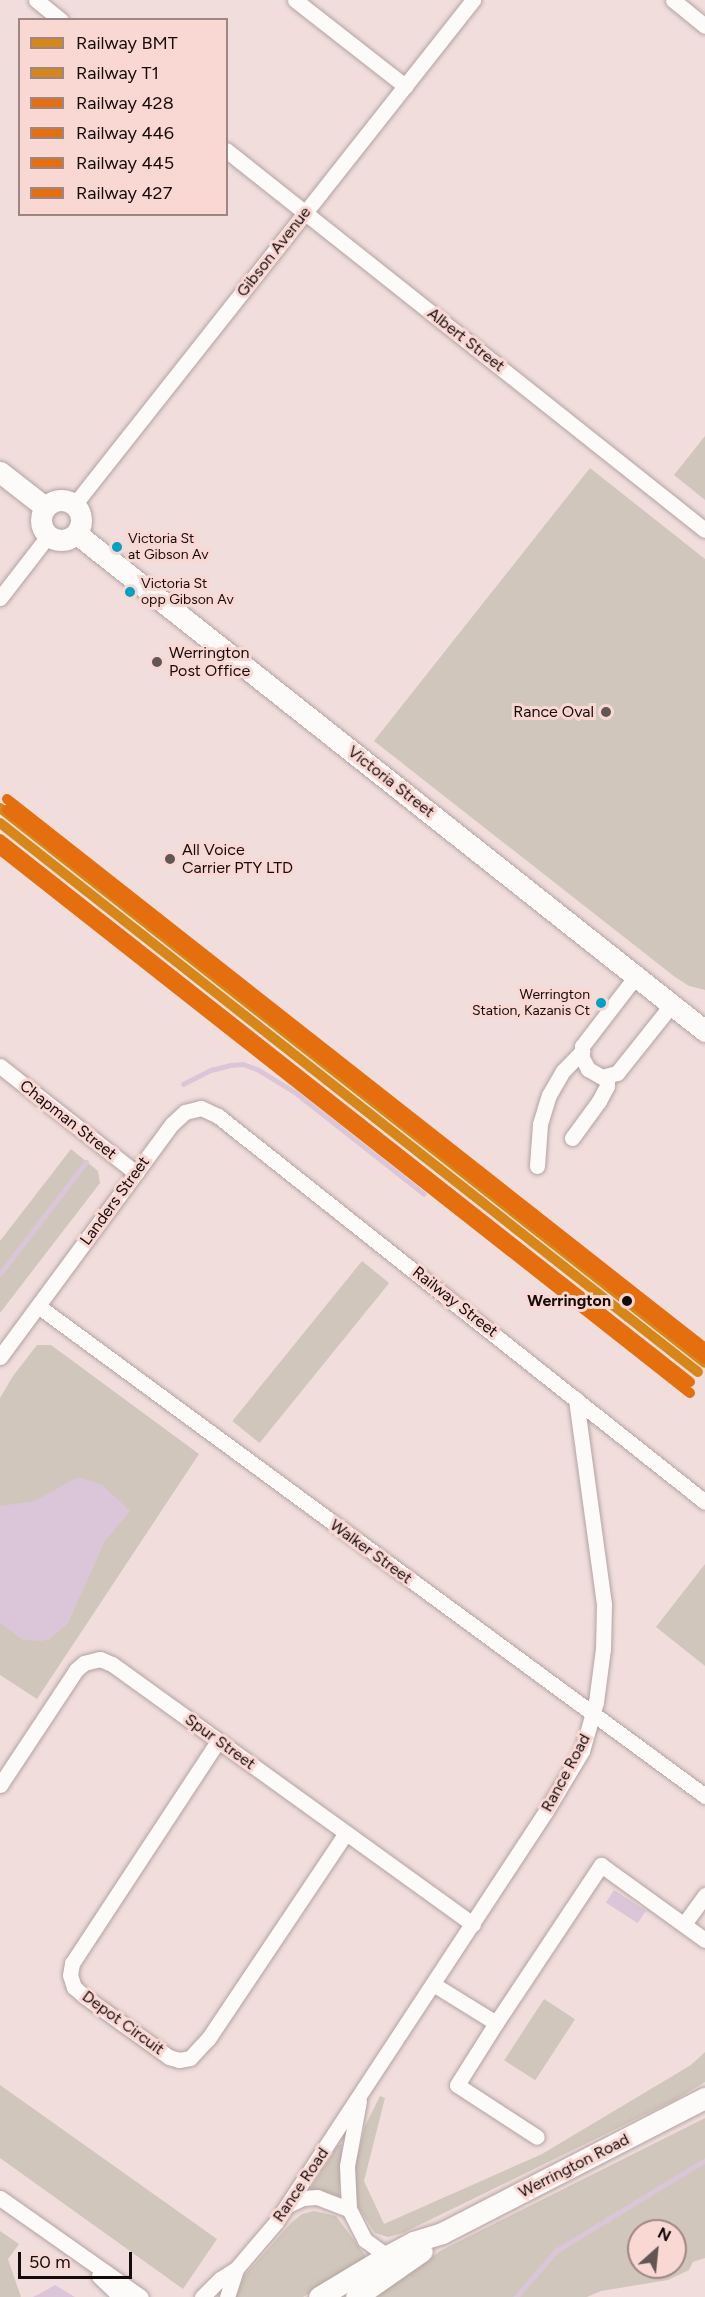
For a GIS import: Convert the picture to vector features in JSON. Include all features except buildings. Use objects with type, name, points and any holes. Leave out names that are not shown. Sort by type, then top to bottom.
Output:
[{"type":"street","points":[[36,0],[58,18]]},
{"type":"street","points":[[295,0],[405,86]]},
{"type":"street","name":"Gibson Avenue","points":[[74,505],[473,0]]},
{"type":"street","points":[[673,0],[705,26]]},
{"type":"street","name":"Albert Street","points":[[228,152],[705,530]]},
{"type":"street","points":[[0,472],[45,507]]},
{"type":"street","points":[[62,500],[74,505],[81,516],[77,534],[66,540],[48,536],[41,519],[45,507],[62,500]]},
{"type":"street","name":"Victoria Street","points":[[77,534],[705,1030]]},
{"type":"street","points":[[0,598],[48,536]]},
{"type":"street","points":[[537,1166],[540,1125],[549,1095],[563,1071],[582,1051],[588,1037],[636,976]]},
{"type":"street","points":[[572,1138],[604,1093],[607,1077],[622,1068],[672,1004]]},
{"type":"street","points":[[582,1051],[582,1058],[588,1069],[607,1077]]},
{"type":"street","name":"Chapman Street","points":[[0,1066],[135,1173]]},
{"type":"street","name":"Landers Street","points":[[0,1357],[178,1117],[184,1112],[201,1108]]},
{"type":"street","name":"Railway Street","points":[[201,1108],[210,1110],[227,1123],[705,1502]]},
{"type":"street","name":"Walker Street","points":[[38,1306],[705,1796]]},
{"type":"street","name":"Rance Road","points":[[202,2297],[220,2279],[236,2269],[288,2205],[560,1790],[582,1751],[594,1716],[601,1669],[604,1604],[576,1399]]},
{"type":"street","name":"Spur Street","points":[[0,1785],[76,1670],[93,1659],[111,1664],[473,1924]]},
{"type":"street","name":"Depot Circuit","points":[[218,1741],[72,1963],[70,1975],[74,1987],[84,1996],[170,2057],[179,2060],[190,2058],[208,2039],[346,1833]]},
{"type":"street","points":[[537,2137],[457,2085],[601,1865],[705,1940]]},
{"type":"street","points":[[684,1924],[705,1895]]},
{"type":"street","points":[[433,1984],[496,2023]]},
{"type":"street","name":"Rance Road","points":[[359,2096],[347,2166],[349,2208],[365,2240],[387,2256]]},
{"type":"street","name":"Werrington Road","points":[[320,2297],[413,2242],[442,2233],[705,2098]]},
{"type":"street","points":[[288,2205],[303,2198],[317,2197],[349,2208]]},
{"type":"street","points":[[0,2198],[80,2257],[141,2297]]},
{"type":"street","name":"Werrington Road","points":[[356,2297],[424,2250],[442,2233]]},
{"type":"street","points":[[80,2257],[121,2297]]},
{"type":"street","name":"Rance Road","points":[[227,2297],[236,2269]]},
{"type":"shaded area","points":[[705,436],[705,500],[674,475]]},
{"type":"shaded area","points":[[590,468],[705,559],[705,990],[689,986],[675,977],[374,741]]},
{"type":"shaded area","points":[[71,1149],[98,1171],[100,1183],[0,1313],[0,1241]]},
{"type":"shaded area","points":[[362,1261],[389,1283],[260,1443],[232,1421]]},
{"type":"shaded area","points":[[37,1345],[51,1345],[199,1454],[37,1699],[0,1675],[0,1398],[13,1376]]},
{"type":"shaded area","points":[[82,1478],[102,1485],[130,1511],[105,1541],[68,1623],[50,1639],[23,1640],[0,1623],[0,1506],[35,1501],[74,1479]]},
{"type":"shaded area","points":[[705,1564],[705,1666],[656,1627]]},
{"type":"shaded area","points":[[614,1890],[646,1911],[638,1923],[606,1903]]},
{"type":"shaded area","points":[[544,1999],[575,2019],[535,2080],[504,2060]]},
{"type":"shaded area","points":[[705,2052],[705,2082],[675,2100],[403,2233],[388,2237],[375,2233],[358,2207],[354,2180],[356,2162],[365,2126],[380,2096],[385,2098],[364,2181],[384,2224],[542,2154],[691,2065]]},
{"type":"shaded area","points":[[0,2085],[217,2239],[183,2289],[0,2158]]},
{"type":"shaded area","points":[[705,2118],[705,2258],[693,2262],[689,2270],[687,2271],[687,2219],[627,2219],[627,2279],[670,2279],[601,2291],[587,2297],[376,2297],[440,2251]]},
{"type":"shaded area","points":[[342,2144],[339,2196],[308,2192],[338,2145]]},
{"type":"shaded area","points":[[314,2211],[336,2216],[367,2258],[303,2297],[236,2297],[244,2276],[291,2223],[302,2214]]},
{"type":"shaded area","points":[[0,2231],[19,2244],[8,2259],[21,2297],[0,2297]]},
{"type":"shaded area","points":[[55,2285],[75,2297],[33,2297],[41,2293]]},
{"type":"waterway","points":[[183,1084],[211,1070],[231,1065],[243,1064],[257,1069],[295,1092],[424,1194]]},
{"type":"waterway","points":[[0,1274],[86,1162]]},
{"type":"waterway","points":[[516,2297],[556,2251],[705,2160]]},
{"type":"rail line","name":"428","points":[[7,799],[705,1348]]},
{"type":"rail line","name":"BMT","points":[[0,808],[705,1363]]},
{"type":"rail line","name":"445","points":[[7,810],[705,1359]]},
{"type":"rail line","name":"T1","points":[[0,823],[698,1372]]},
{"type":"rail line","name":"446","points":[[0,839],[690,1382]]},
{"type":"rail line","name":"427","points":[[0,850],[690,1393]]},
{"type":"place","name":"Victoria St at Gibson Av","points":[[117,547]]},
{"type":"place","name":"Victoria St opp Gibson Av","points":[[130,592]]},
{"type":"place","name":"Werrington Post Office","points":[[157,662]]},
{"type":"place","name":"Rance Oval","points":[[606,712]]},
{"type":"place","name":"All Voice Carrier PTY LTD","points":[[170,859]]},
{"type":"place","name":"Werrington Station, Kazanis Ct","points":[[601,1003]]},
{"type":"place","name":"Werrington","points":[[627,1301]]}]
